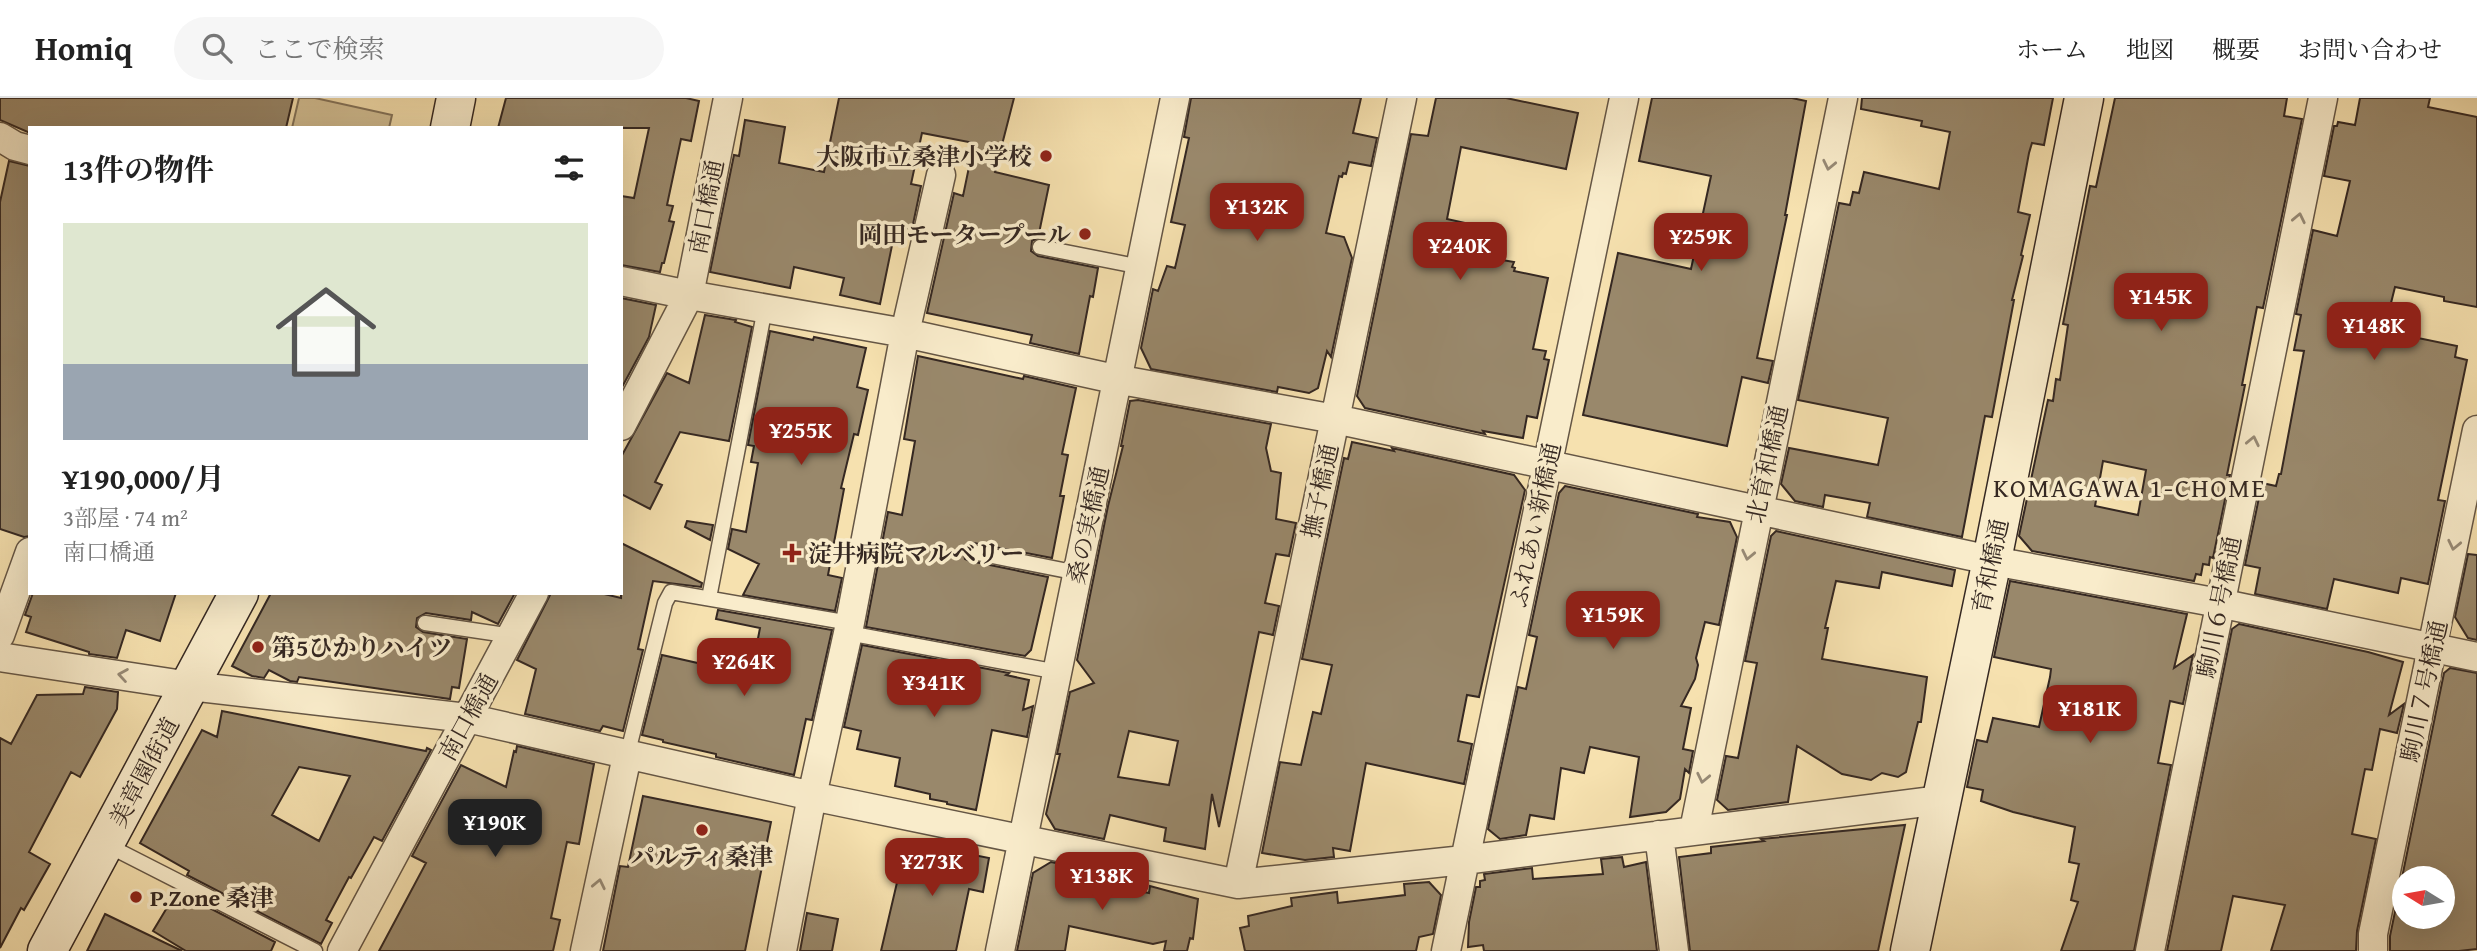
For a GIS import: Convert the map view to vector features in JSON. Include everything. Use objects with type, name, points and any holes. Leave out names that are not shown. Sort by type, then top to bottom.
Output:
[{"type":"street","points":[[450,126],[456,98]]},
{"type":"street","name":"南口橋通","points":[[623,422],[689,295],[728,98]]},
{"type":"street","name":"桑の実橋通","points":[[1000,951],[1175,98]]},
{"type":"street","name":"撫子橋通","points":[[1238,884],[1402,98]]},
{"type":"street","name":"ふれあい新橋通","points":[[1446,951],[1624,98]]},
{"type":"street","name":"北育和橋通","points":[[1693,830],[1843,98]]},
{"type":"street","name":"育和橋通","points":[[1910,951],[1992,561],[2084,98]]},
{"type":"street","name":"駒川６号橋通","points":[[2150,951],[2323,98]]},
{"type":"street","points":[[0,137],[15,146],[28,149]]},
{"type":"street","points":[[782,951],[812,796],[849,628],[905,333],[941,176]]},
{"type":"street","points":[[623,281],[905,333],[1118,379],[1335,419],[1992,561],[2219,603],[2477,657]]},
{"type":"street","name":"駒川７号橋通","points":[[2373,951],[2373,934],[2477,430]]},
{"type":"street","points":[[0,635],[28,558]]},
{"type":"street","name":"美章園街道","points":[[47,951],[238,595]]},
{"type":"street","name":"南口橋通","points":[[342,951],[533,595]]},
{"type":"street","points":[[0,657],[190,686],[467,718],[812,796],[1238,884],[1464,860],[1941,800]]},
{"type":"street","points":[[585,951],[627,756]]},
{"type":"street","points":[[1659,835],[1674,951]]},
{"type":"lane","points":[[1040,247],[1141,267]]},
{"type":"lane","points":[[709,598],[765,308]]},
{"type":"lane","points":[[972,552],[1078,573]]},
{"type":"lane","points":[[627,756],[665,603],[671,592],[1058,672]]},
{"type":"lane","points":[[425,623],[512,636]]},
{"type":"lane","points":[[105,844],[315,951]]},
{"type":"shaded area","points":[[299,98],[315,98],[392,115],[389,126],[292,126]]},
{"type":"building","points":[[0,98],[293,98],[286,126],[28,126],[28,132],[0,120]]},
{"type":"building","points":[[506,98],[686,98],[699,101],[691,141],[681,139],[667,205],[673,206],[669,221],[674,222],[660,272],[623,265],[623,196],[634,198],[649,128],[499,126]]},
{"type":"building","points":[[839,98],[1014,98],[995,172],[1049,185],[1038,238],[1032,241],[1031,251],[1038,256],[1098,268],[1079,354],[1030,343],[1032,335],[927,313],[954,193],[963,196],[974,143],[922,133],[911,184],[921,186],[912,229],[896,226],[880,304],[840,295],[844,278],[794,267],[790,288],[710,272],[734,155],[739,156],[745,120],[785,127],[779,163],[824,172]]},
{"type":"building","points":[[1191,98],[1361,98],[1353,133],[1377,138],[1371,166],[1349,162],[1346,174],[1339,176],[1326,233],[1344,237],[1352,258],[1331,357],[1327,351],[1318,388],[1309,393],[1278,387],[1277,392],[1151,369],[1141,348],[1153,289],[1158,291],[1167,266],[1175,268],[1185,225],[1171,222],[1189,138],[1184,137]]},
{"type":"building","points":[[1436,98],[1506,98],[1578,113],[1566,169],[1461,147],[1447,219],[1474,225],[1467,254],[1514,262],[1514,271],[1548,278],[1533,349],[1546,351],[1544,359],[1549,360],[1537,418],[1527,416],[1523,438],[1483,431],[1485,434],[1365,408],[1357,396],[1411,134],[1428,136]]},
{"type":"building","points":[[1652,98],[1792,98],[1806,101],[1787,215],[1757,358],[1773,361],[1768,383],[1742,377],[1727,446],[1583,415],[1618,253],[1691,269],[1711,176],[1639,161]]},
{"type":"building","points":[[1862,98],[2053,98],[2044,145],[2032,143],[2029,153],[2018,212],[2030,215],[2021,255],[2023,256],[2012,300],[1992,417],[1985,416],[1962,537],[1867,517],[1870,503],[1825,495],[1823,507],[1795,501],[1781,484],[1789,448],[1878,465],[1888,418],[1798,400],[1839,203],[1850,205],[1853,192],[1859,193],[1864,172],[1939,189],[1950,132],[1921,126],[1922,121],[1861,109]]},
{"type":"building","points":[[2115,98],[2287,98],[2284,116],[2302,119],[2263,308],[2257,307],[2227,475],[2230,475],[2213,558],[2210,557],[2209,565],[2203,564],[2201,575],[2196,574],[2194,581],[2032,551],[2019,536],[2048,400],[2053,401],[2056,379],[2060,380],[2068,325],[2063,324],[2090,186],[2096,187]],"holes":[[[2103,461],[2146,470],[2138,515],[2095,506]]]},
{"type":"building","points":[[2360,98],[2430,98],[2428,107],[2477,117],[2477,307],[2395,287],[2384,331],[2457,346],[2455,357],[2467,360],[2438,500],[2445,501],[2428,584],[2401,578],[2398,593],[2334,579],[2327,609],[2255,594],[2260,568],[2245,565],[2262,483],[2276,486],[2281,474],[2304,351],[2294,350],[2301,315],[2296,314],[2313,230],[2337,236],[2350,181],[2324,176],[2334,126],[2337,126],[2338,122],[2355,125]]},
{"type":"building","points":[[9,161],[28,166],[28,536],[24,537],[0,529],[0,202]]},
{"type":"building","points":[[623,298],[656,305],[649,337],[623,385]]},
{"type":"building","points":[[705,315],[736,320],[735,322],[752,327],[729,441],[680,432],[655,482],[662,485],[650,509],[623,495],[623,453],[667,373],[689,383]]},
{"type":"building","points":[[770,331],[866,348],[857,387],[868,390],[858,435],[854,434],[841,488],[844,489],[828,575],[842,578],[835,611],[743,595],[759,564],[728,549],[732,529],[746,532],[758,463],[751,462],[754,446],[748,445]]},
{"type":"building","points":[[918,356],[1076,388],[1062,454],[1068,455],[1060,496],[1064,496],[1052,558],[974,543],[965,545],[963,551],[965,559],[970,561],[1048,577],[1031,650],[1025,656],[866,627],[888,512],[902,515],[915,441],[904,439]]},
{"type":"building","points":[[1138,400],[1271,424],[1266,448],[1271,471],[1281,473],[1276,519],[1296,523],[1289,556],[1276,554],[1265,603],[1279,606],[1273,635],[1259,632],[1219,827],[1212,794],[1205,849],[1164,841],[1166,828],[1110,815],[1104,839],[1055,829],[1046,814],[1060,754],[1057,754],[1070,692],[1094,683],[1077,660],[1123,446],[1130,401]],"holes":[[[1129,731],[1178,741],[1169,785],[1118,777]]]},
{"type":"building","points":[[1352,442],[1394,451],[1392,448],[1514,475],[1525,490],[1479,697],[1467,695],[1458,741],[1472,744],[1464,784],[1366,763],[1350,851],[1333,848],[1334,857],[1305,860],[1262,853],[1280,762],[1301,765],[1313,712],[1321,714],[1332,665],[1302,659],[1344,458],[1348,459]]},
{"type":"building","points":[[1565,486],[1698,514],[1697,517],[1730,522],[1737,537],[1719,625],[1705,622],[1696,658],[1698,665],[1695,679],[1681,706],[1691,708],[1683,749],[1693,751],[1689,773],[1685,769],[1680,799],[1666,812],[1630,817],[1639,757],[1590,747],[1584,773],[1561,768],[1554,819],[1530,815],[1526,835],[1500,839],[1488,829],[1518,687],[1526,689],[1537,637],[1529,635],[1559,493]]},
{"type":"building","points":[[687,521],[713,525],[710,540],[685,527]]},
{"type":"building","points":[[1776,531],[1955,570],[1952,586],[1882,572],[1879,588],[1836,581],[1825,628],[1828,628],[1822,659],[1927,677],[1921,722],[1918,722],[1906,772],[1898,777],[1882,773],[1871,780],[1842,774],[1797,746],[1788,802],[1728,810],[1717,800],[1726,756],[1738,758],[1757,663],[1745,661],[1771,536]]},
{"type":"building","points":[[623,544],[702,583],[701,587],[653,581],[638,649],[643,650],[623,731],[603,726],[600,731],[525,714],[536,669],[517,660],[550,595],[608,595],[621,598]]},
{"type":"building","points":[[2468,554],[2477,555],[2477,640],[2468,638],[2455,617]]},
{"type":"building","points":[[2010,581],[2187,614],[2174,668],[2193,655],[2183,704],[2170,701],[2158,763],[2171,765],[2134,951],[2061,951],[2078,902],[2071,900],[2079,864],[2069,862],[2075,827],[1981,801],[1983,790],[1967,787],[1977,740],[1987,742],[1993,718],[2039,727],[2050,677],[2051,669],[1994,657]]},
{"type":"building","points":[[32,595],[175,595],[160,641],[126,630],[117,658],[89,654],[26,632],[31,617],[25,615]]},
{"type":"building","points":[[270,595],[514,595],[498,624],[472,612],[471,620],[426,613],[417,618],[416,627],[423,632],[467,639],[459,688],[452,687],[450,699],[299,677],[297,682],[290,681],[269,670],[264,678],[252,676],[232,666]]},
{"type":"building","points":[[718,610],[832,630],[812,720],[806,719],[794,775],[716,757],[716,754],[642,735],[662,655],[751,675],[760,628],[716,619]]},
{"type":"building","points":[[2239,624],[2403,662],[2389,715],[2404,704],[2397,733],[2380,729],[2372,770],[2365,769],[2352,834],[2376,839],[2357,931],[2356,951],[2271,951],[2285,905],[2233,896],[2221,951],[2167,951],[2232,629]]},
{"type":"building","points":[[862,645],[1009,673],[1006,675],[1029,680],[1023,710],[1033,706],[1027,737],[992,730],[976,810],[930,799],[930,794],[895,786],[900,758],[857,749],[861,731],[844,727]]},
{"type":"building","points":[[2450,668],[2477,673],[2477,949],[2390,951],[2392,926],[2392,929],[2455,929],[2455,866],[2404,866],[2444,673]]},
{"type":"building","points":[[85,687],[118,692],[117,709],[80,777],[71,772],[29,852],[50,864],[24,910],[21,908],[0,948],[0,738],[11,744],[37,695],[83,694]]},
{"type":"building","points":[[222,711],[431,750],[382,841],[374,837],[351,878],[349,877],[326,920],[332,923],[321,944],[187,875],[189,871],[140,843],[202,730],[217,737]],"holes":[[[299,767],[350,776],[319,841],[272,815]]]},
{"type":"building","points":[[517,746],[594,764],[579,844],[567,842],[551,918],[560,920],[553,951],[379,951],[426,863],[412,856],[461,765],[506,787]]},
{"type":"building","points":[[643,796],[771,822],[745,951],[603,951],[620,866],[628,867]]},
{"type":"building","points":[[1905,825],[1878,951],[1690,951],[1679,857],[1711,853],[1711,847],[1764,841],[1761,839]]},
{"type":"building","points":[[903,841],[989,858],[983,892],[969,889],[956,951],[881,951],[899,874],[897,873]]},
{"type":"building","points":[[1622,857],[1624,867],[1646,862],[1657,951],[1484,951],[1483,945],[1468,947],[1469,922],[1476,887],[1480,887],[1480,881],[1485,880],[1484,874],[1532,868],[1533,879],[1603,874],[1601,859]]},
{"type":"building","points":[[1051,862],[1080,868],[1078,879],[1149,893],[1150,886],[1198,899],[1193,939],[1190,938],[1187,951],[1164,951],[1166,941],[1153,944],[1069,926],[1065,951],[1017,951],[1033,873]]},
{"type":"building","points":[[1429,882],[1441,895],[1433,934],[1419,937],[1416,951],[1245,951],[1240,928],[1249,926],[1248,916],[1292,906],[1291,898],[1337,892],[1338,903],[1405,895],[1404,884]]},
{"type":"building","points":[[177,891],[275,942],[271,951],[186,951],[153,931]]},
{"type":"building","points":[[807,913],[838,919],[832,951],[800,951]]},
{"type":"building","points":[[105,914],[182,951],[87,951]]},
{"type":"place","name":"大阪市立桑津小学校","points":[[1046,156]]},
{"type":"place","name":"岡田モータープール","points":[[1085,234]]},
{"type":"place","name":"淀井病院マルベリー","points":[[792,553]]},
{"type":"place","name":"第5ひかりハイツ","points":[[258,647]]},
{"type":"place","name":"パルティ桑津","points":[[702,830]]},
{"type":"place","name":"P.Zone 桑津","points":[[136,897]]},
{"type":"district","name":"KOMAGAWA 1-CHOME","points":[[2130,487]]}]
